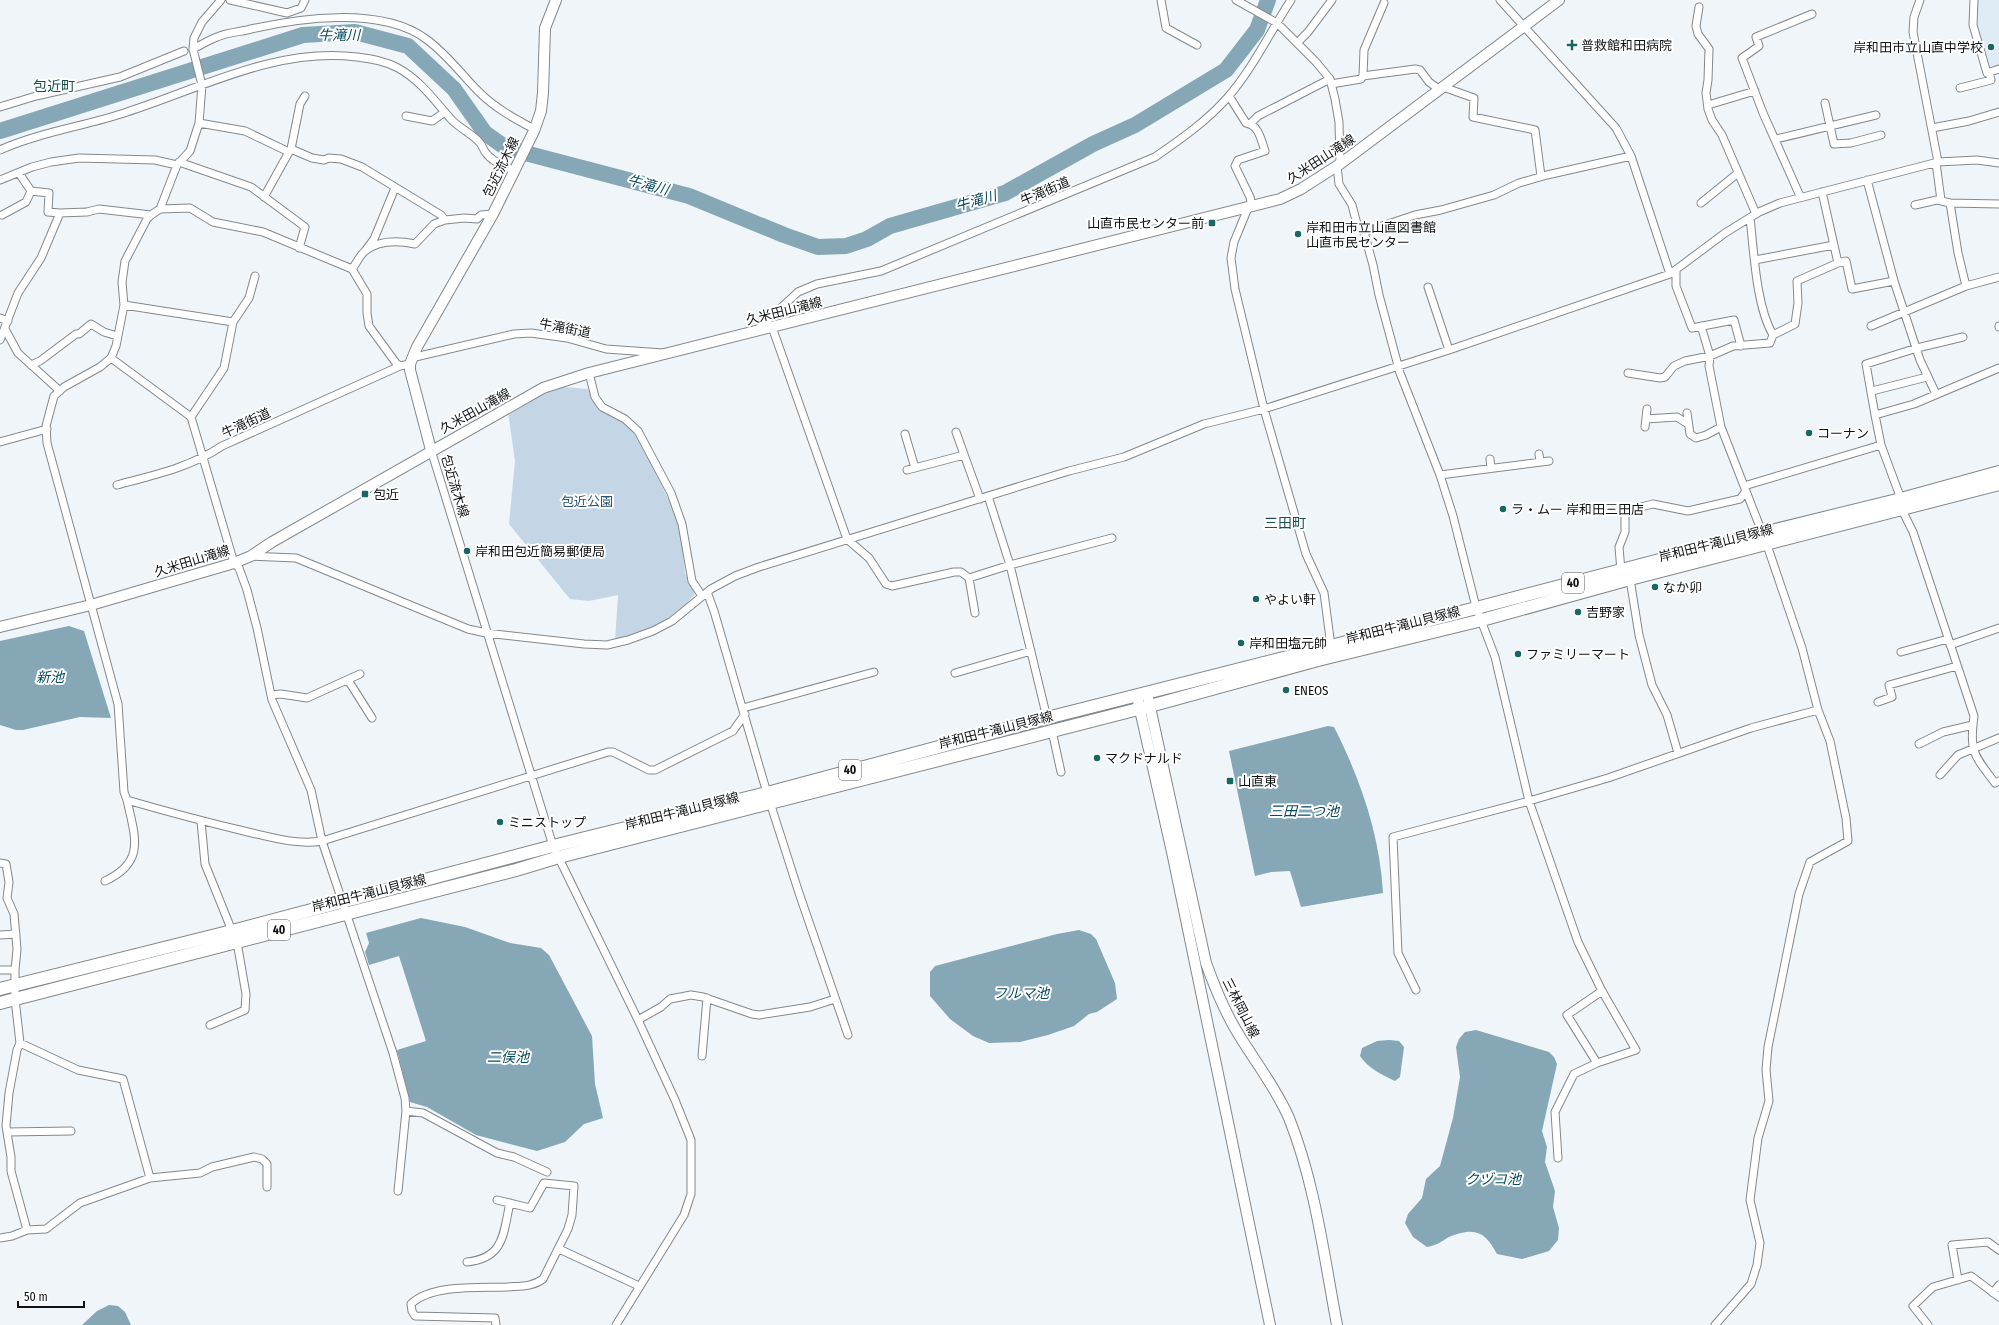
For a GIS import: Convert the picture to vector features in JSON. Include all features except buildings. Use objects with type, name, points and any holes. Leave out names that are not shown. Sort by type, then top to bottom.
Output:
[{"type":"main road","name":"岸和田牛滝山貝塚線","points":[[344,907],[516,870],[1047,718],[1144,701],[1482,620],[1767,545],[1999,472]]},
{"type":"main road","name":"岸和田牛滝山貝塚線","points":[[0,1003],[234,936],[344,907],[553,846],[769,798],[1052,730],[1144,701],[1331,646],[1762,533],[1999,484]]},
{"type":"main road","name":"岸和田牛滝山貝塚線","points":[[0,989],[234,936]]},
{"type":"street","points":[[160,209],[178,164],[190,151],[200,123],[201,83],[193,49],[194,38],[202,22],[221,0]]},
{"type":"street","points":[[230,0],[287,13],[301,8],[305,0]]},
{"type":"street","name":"包近流木線","points":[[556,0],[545,28],[543,93],[541,111],[534,129],[493,214],[407,363],[431,450],[486,633],[553,846],[638,1020],[675,1100],[691,1140],[691,1194],[684,1215],[616,1325]]},
{"type":"street","points":[[1161,0],[1166,28],[1197,45]]},
{"type":"street","points":[[1236,0],[1276,22],[1298,42],[1330,81],[1338,122],[1339,184],[1352,205],[1358,228],[1364,232],[1374,265],[1379,295],[1398,366],[1440,475],[1453,516],[1476,607],[1495,657],[1529,801],[1578,942],[1602,991],[1636,1050],[1597,1063],[1574,1074],[1555,1112],[1558,1158]]},
{"type":"street","name":"牛滝街道","points":[[756,331],[798,292],[817,284],[881,271],[1155,157],[1180,140],[1210,115],[1229,96],[1291,0]]},
{"type":"street","points":[[1298,42],[1308,32],[1332,0]]},
{"type":"street","points":[[1500,0],[1616,128],[1632,156],[1673,272],[1676,286],[1692,328],[1734,320],[1741,346]]},
{"type":"street","name":"久米田山滝線","points":[[0,627],[91,605],[234,563],[251,556],[272,542],[431,450],[543,388],[588,373],[1274,201],[1302,189],[1339,165],[1559,0]]},
{"type":"street","points":[[1920,0],[1914,17],[1913,32],[1932,128],[1941,200]]},
{"type":"street","points":[[1960,88],[1991,80],[1989,72],[1987,73],[1973,25],[1974,0]]},
{"type":"street","points":[[1363,76],[1364,50],[1384,4]]},
{"type":"street","points":[[1699,7],[1696,26],[1698,34],[1709,49],[1706,93],[1712,120],[1722,135],[1756,214]]},
{"type":"street","points":[[1800,196],[1742,58],[1759,46],[1756,37],[1812,14]]},
{"type":"street","points":[[193,49],[218,36],[267,25],[331,18],[381,21],[409,29],[425,38],[443,52],[479,93],[495,106],[534,129]]},
{"type":"street","points":[[0,107],[36,96],[120,77],[184,51]]},
{"type":"street","points":[[0,150],[40,136],[129,112],[201,83],[255,66],[321,56],[348,56],[377,60],[398,68],[414,78],[462,129],[480,143],[485,153],[490,158],[515,168]]},
{"type":"street","points":[[1989,72],[1999,69]]},
{"type":"street","points":[[1251,123],[1258,116],[1330,81],[1361,79],[1363,76],[1420,70],[1428,82],[1441,88],[1474,98],[1473,117],[1535,130],[1541,176]]},
{"type":"street","points":[[1708,105],[1755,91]]},
{"type":"street","points":[[264,197],[290,151],[300,104],[305,96]]},
{"type":"street","points":[[1229,96],[1246,123],[1251,123],[1256,127],[1265,151],[1238,160],[1235,166],[1250,197],[1250,208],[1234,242],[1231,258],[1235,289],[1264,409],[1306,554],[1324,594],[1331,646]]},
{"type":"street","points":[[1825,104],[1834,144],[1851,143],[1881,135]]},
{"type":"street","points":[[406,116],[424,121],[432,121],[445,112]]},
{"type":"street","points":[[1932,128],[1969,121],[1999,112]]},
{"type":"street","points":[[1776,139],[1876,115]]},
{"type":"street","points":[[200,123],[245,131],[290,151],[312,158],[324,160],[329,158],[341,159],[362,167],[441,215],[445,220]]},
{"type":"street","points":[[1364,232],[1415,215],[1441,210],[1494,195],[1519,183],[1541,176],[1632,156]]},
{"type":"street","points":[[0,180],[51,162],[79,158],[155,160],[178,164],[251,187],[305,228],[299,248]]},
{"type":"street","points":[[251,556],[296,558],[446,622],[486,633],[584,644],[607,645],[628,640],[653,631],[672,621],[704,594],[735,576],[847,539],[1142,451],[1204,424],[1264,409],[1449,350],[1673,272],[1725,233],[1756,214],[1800,196],[1822,192],[1937,162],[1977,160],[1999,163]]},
{"type":"street","points":[[19,173],[31,190],[49,193],[48,212],[87,212],[99,209],[151,215]]},
{"type":"street","points":[[1701,203],[1738,173]]},
{"type":"street","points":[[1867,180],[1894,281],[1916,348],[1927,377],[1936,394]]},
{"type":"street","points":[[352,269],[374,239],[395,188]]},
{"type":"street","points":[[2,215],[26,202],[31,190]]},
{"type":"street","points":[[1822,192],[1838,263]]},
{"type":"street","points":[[1915,205],[1941,200],[1950,203],[1999,204]]},
{"type":"street","points":[[1950,203],[1958,253],[1966,286]]},
{"type":"street","points":[[105,881],[116,876],[127,866],[135,851],[135,835],[124,792],[118,704],[47,443],[46,429],[54,396],[100,367],[111,358],[118,336],[124,305],[122,282],[125,261],[151,215],[160,209],[190,208],[213,222],[263,232],[352,269],[366,294],[369,326],[396,363],[407,363]]},
{"type":"street","points":[[0,340],[18,293],[40,258],[60,213]]},
{"type":"street","points":[[365,251],[381,244],[399,241],[415,244],[434,224],[445,220],[464,218],[477,219],[481,215],[493,214]]},
{"type":"street","points":[[1750,218],[1754,260],[1764,315],[1773,335]]},
{"type":"street","points":[[1754,260],[1834,245]]},
{"type":"street","points":[[1628,374],[1660,378],[1665,377],[1674,366],[1686,361],[1710,356],[1733,346],[1770,343],[1773,335],[1795,324],[1798,303],[1797,281],[1838,263],[1846,261],[1852,289],[1894,281]]},
{"type":"street","points":[[191,417],[224,368],[233,322],[249,298],[255,276]]},
{"type":"street","points":[[1872,326],[1966,286],[1999,277]]},
{"type":"street","points":[[1428,287],[1449,350]]},
{"type":"street","points":[[124,305],[233,322]]},
{"type":"street","points":[[0,318],[8,321]]},
{"type":"street","points":[[31,365],[40,362],[91,324],[104,332],[118,336]]},
{"type":"street","points":[[1701,326],[1710,356],[1709,366],[1721,427],[1767,545],[1802,648],[1818,710],[1830,741],[1846,818],[1848,841],[1810,862],[1799,894],[1768,1047],[1766,1070],[1769,1101],[1758,1138],[1750,1200],[1760,1243],[1757,1265],[1752,1284],[1715,1325]]},
{"type":"street","points":[[772,327],[847,539],[869,558],[886,584],[892,586],[954,572],[961,572],[969,578],[975,613]]},
{"type":"street","points":[[5,329],[18,353],[60,391]]},
{"type":"street","name":"牛滝街道","points":[[117,485],[169,471],[203,459],[222,446],[407,363],[514,334],[531,333],[567,338],[606,349],[667,354]]},
{"type":"street","points":[[1962,337],[1916,348],[1866,364],[1881,445],[1974,716],[1971,740],[1975,757],[1995,783],[1999,781]]},
{"type":"street","points":[[111,358],[191,417],[234,563],[239,568],[247,590],[257,628],[270,695],[311,790],[322,841],[393,1053],[405,1098],[406,1112],[398,1191]]},
{"type":"street","points":[[1875,415],[1914,404],[1999,368]]},
{"type":"street","points":[[588,373],[595,397],[602,407],[625,419],[638,431],[671,493],[682,524],[692,581],[704,594],[744,711],[798,892],[848,1035]]},
{"type":"street","points":[[1872,391],[1927,377]]},
{"type":"street","points":[[1645,427],[1647,410]]},
{"type":"street","points":[[1687,413],[1690,434],[1696,438],[1706,435],[1721,427]]},
{"type":"street","points":[[1646,419],[1677,417],[1688,424]]},
{"type":"street","points":[[0,442],[46,429]]},
{"type":"street","points":[[956,432],[980,499]]},
{"type":"street","points":[[905,434],[915,468]]},
{"type":"street","points":[[1621,571],[1619,547],[1625,532],[1625,511],[1654,504],[1688,510],[1740,499],[1745,488],[1881,445]]},
{"type":"street","points":[[1539,454],[1540,462]]},
{"type":"street","points":[[907,470],[964,455]]},
{"type":"street","points":[[1490,459],[1491,468]]},
{"type":"street","points":[[1440,475],[1548,461]]},
{"type":"street","points":[[988,496],[1010,565],[1047,718]]},
{"type":"street","points":[[969,578],[1010,565],[1112,538]]},
{"type":"street","points":[[1630,580],[1638,635],[1652,685],[1667,716],[1678,753]]},
{"type":"street","points":[[1901,652],[1949,642],[1999,628]]},
{"type":"street","points":[[955,673],[1031,651]]},
{"type":"street","points":[[1878,702],[1892,697],[1889,685],[1957,666]]},
{"type":"street","points":[[127,800],[201,822],[305,843],[322,841],[531,774],[608,752],[613,752],[649,770],[655,770],[733,730],[744,711],[874,672]]},
{"type":"street","points":[[270,695],[281,694],[307,698],[360,674]]},
{"type":"street","points":[[348,680],[372,718]]},
{"type":"street","points":[[1144,701],[1174,860],[1270,1325]]},
{"type":"street","name":"三林岡山線","points":[[1144,701],[1206,963],[1228,1017],[1266,1076],[1288,1117],[1301,1153],[1315,1211],[1337,1325]]},
{"type":"street","points":[[1416,990],[1398,953],[1392,837],[1529,801],[1608,778],[1751,728],[1818,710]]},
{"type":"street","points":[[1919,744],[1943,732],[1972,725]]},
{"type":"street","points":[[1052,730],[1061,772]]},
{"type":"street","points":[[1940,775],[1958,755],[1999,738]]},
{"type":"street","points":[[201,822],[205,864],[234,936],[246,994],[245,1010],[210,1025]]},
{"type":"street","points":[[0,863],[6,864],[9,882],[7,898],[14,914],[17,949],[15,999],[20,1043],[17,1050],[6,1116],[7,1132],[11,1157],[11,1171],[27,1230]]},
{"type":"street","points":[[0,935],[16,934]]},
{"type":"street","points":[[0,970],[15,970]]},
{"type":"street","points":[[1597,1063],[1567,1015],[1602,991]]},
{"type":"street","points":[[638,1020],[661,1007],[670,999],[679,996],[691,995],[707,998],[752,1014],[759,1015],[810,1008],[835,999]]},
{"type":"street","points":[[702,1056],[707,998]]},
{"type":"street","points":[[20,1043],[78,1070],[123,1079],[150,1178]]},
{"type":"street","points":[[406,1112],[423,1113],[497,1153],[514,1157],[547,1172]]},
{"type":"street","points":[[7,1132],[71,1131]]},
{"type":"street","points":[[0,1238],[12,1236],[27,1230],[46,1229],[80,1203],[150,1178],[200,1173],[212,1167],[254,1157],[262,1159],[267,1164],[267,1187]]},
{"type":"street","points":[[496,1325],[495,1318],[415,1316],[412,1311],[411,1304],[417,1298],[427,1294],[450,1290],[536,1284],[543,1279],[559,1249],[572,1215],[574,1186],[544,1183],[530,1208],[497,1200]]},
{"type":"street","points":[[467,1262],[485,1259],[500,1246],[510,1203]]},
{"type":"street","points":[[1958,1280],[1952,1245],[1988,1242],[1999,1250]]},
{"type":"street","points":[[559,1249],[639,1286]]},
{"type":"street","points":[[1928,1325],[1913,1306],[1933,1287],[1971,1276],[1996,1295],[1999,1285]]},
{"type":"shaded area","name":"岸和田市立山直中学校","points":[[1978,0],[1999,0],[1999,67],[1994,68],[1989,66],[1977,28]]},
{"type":"green space","name":"包近公園","points":[[564,387],[588,389],[592,400],[601,411],[625,422],[633,431],[654,469],[676,516],[681,533],[685,573],[695,594],[686,604],[658,626],[615,641],[618,595],[589,601],[570,599],[509,524],[515,461],[508,412],[542,395]]},
{"type":"water","name":"新池","points":[[69,626],[84,631],[111,718],[80,717],[23,730],[16,730],[0,725],[0,641]]},
{"type":"water","name":"三田二つ池","points":[[1328,726],[1334,727],[1352,766],[1367,807],[1378,850],[1383,893],[1301,907],[1290,871],[1271,872],[1255,876],[1229,751]]},
{"type":"water","name":"二俣池","points":[[421,918],[465,927],[510,943],[541,948],[549,955],[592,1036],[595,1084],[603,1118],[584,1124],[565,1142],[537,1151],[476,1135],[427,1107],[410,1102],[397,1050],[426,1041],[399,956],[369,965],[365,952],[369,943],[366,933]]},
{"type":"water","name":"フルマ池","points":[[1079,930],[1091,934],[1096,939],[1115,983],[1117,999],[1097,1012],[1089,1014],[1074,1026],[1048,1035],[1020,1042],[989,1043],[973,1036],[950,1019],[930,996],[930,972],[935,966],[1057,934]]},
{"type":"water","name":"クヅコ池","points":[[1476,1030],[1549,1052],[1554,1057],[1557,1064],[1542,1131],[1547,1147],[1545,1162],[1555,1191],[1553,1207],[1559,1228],[1558,1240],[1549,1251],[1522,1259],[1497,1254],[1487,1239],[1479,1233],[1474,1232],[1461,1233],[1427,1247],[1413,1237],[1405,1223],[1408,1214],[1422,1198],[1426,1179],[1440,1166],[1453,1118],[1460,1077],[1456,1047],[1459,1039],[1465,1032]]},
{"type":"water","points":[[1377,1041],[1399,1041],[1404,1047],[1400,1077],[1395,1081],[1371,1068],[1360,1056],[1362,1048]]},
{"type":"water","points":[[109,1305],[118,1306],[125,1312],[131,1325],[82,1325],[97,1311]]},
{"type":"waterway","name":"牛滝川","points":[[0,131],[303,35],[355,32],[408,46],[454,89],[485,133],[506,148],[689,196],[784,235],[818,247],[846,246],[867,239],[890,226],[1005,193],[1093,144],[1135,125],[1226,70],[1257,30],[1268,0]]},
{"type":"place","name":"普救館和田病院","points":[[1572,45]]},
{"type":"place","name":"岸和田市立山直中学校","points":[[1991,47]]},
{"type":"place","name":"山直市民センター前","points":[[1212,223]]},
{"type":"place","name":"岸和田市立山直図書館 山直市民センター","points":[[1298,234]]},
{"type":"place","name":"コーナン","points":[[1809,433]]},
{"type":"place","name":"包近","points":[[365,494]]},
{"type":"place","name":"ラ・ムー 岸和田三田店","points":[[1503,509]]},
{"type":"place","name":"岸和田包近簡易郵便局","points":[[467,551]]},
{"type":"place","name":"なか卯","points":[[1655,587]]},
{"type":"place","name":"やよい軒","points":[[1256,599]]},
{"type":"place","name":"吉野家","points":[[1578,612]]},
{"type":"place","name":"岸和田塩元帥","points":[[1241,643]]},
{"type":"place","name":"ファミリーマート","points":[[1518,654]]},
{"type":"place","name":"ENEOS","points":[[1286,690]]},
{"type":"place","name":"マクドナルド","points":[[1097,758]]},
{"type":"place","name":"山直東","points":[[1230,781]]},
{"type":"place","name":"ミニストップ","points":[[500,822]]},
{"type":"district","name":"包近町","points":[[54,86]]},
{"type":"district","name":"三田町","points":[[1285,523]]}]
